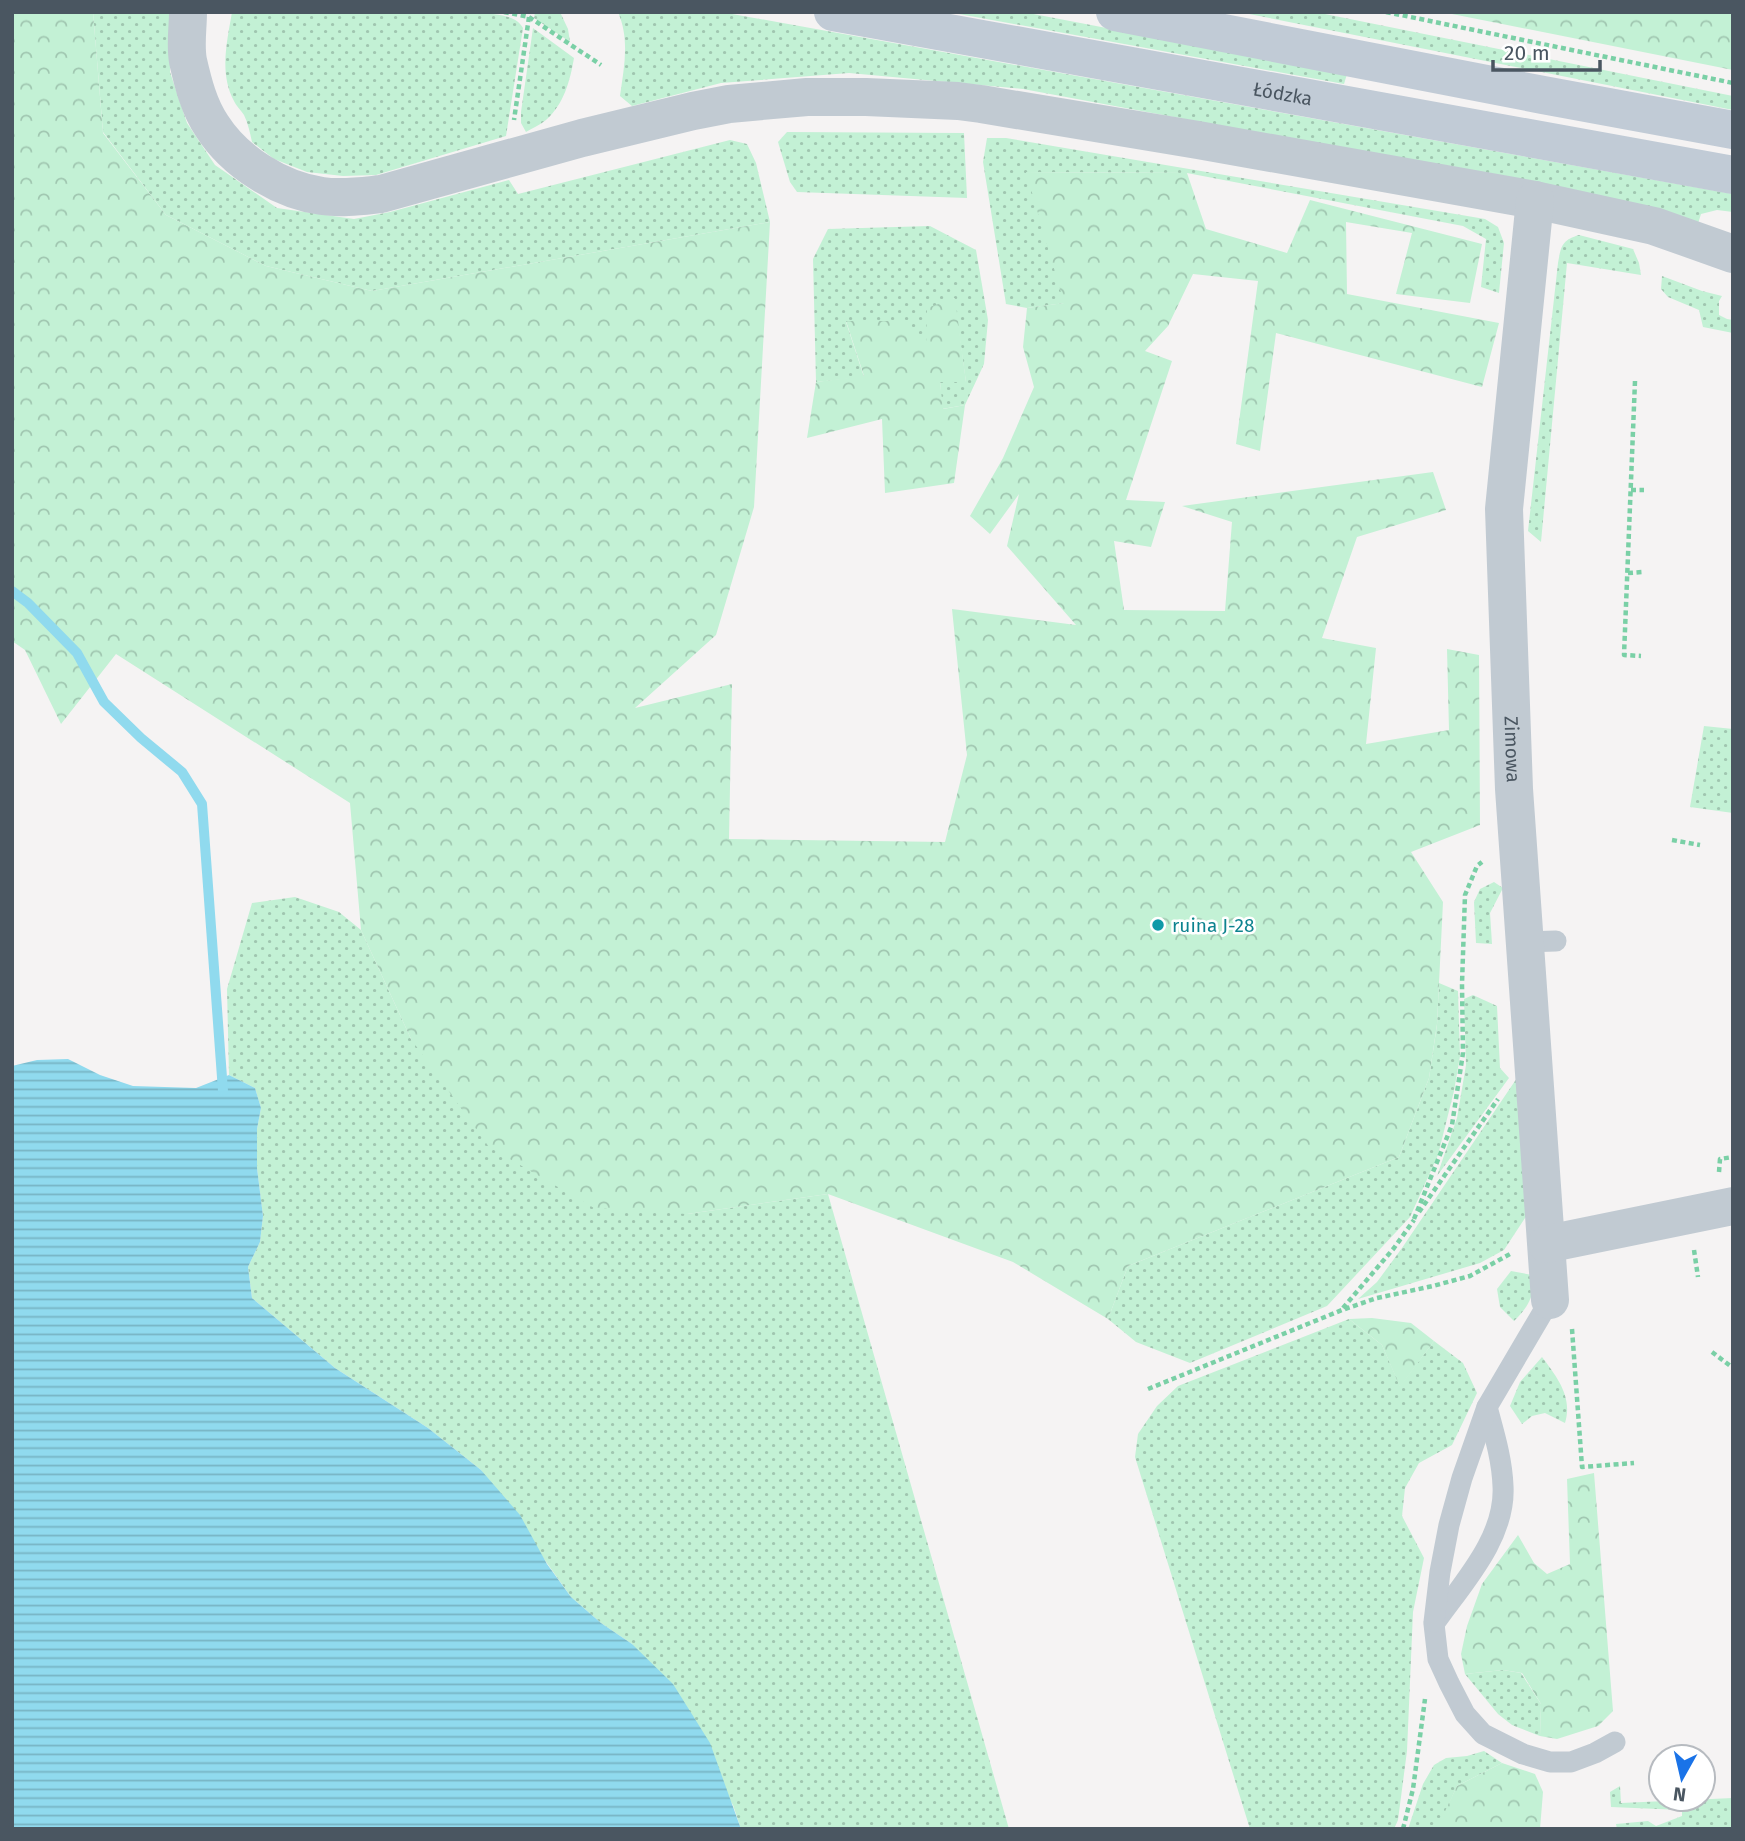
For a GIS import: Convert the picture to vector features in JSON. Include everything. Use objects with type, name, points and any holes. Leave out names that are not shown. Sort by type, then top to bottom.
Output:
[{"type":"main road","name":"Łódzka","points":[[832,12],[1733,175]]},
{"type":"main road","points":[[1115,12],[1733,130]]},
{"type":"street","points":[[188,12],[188,58],[197,95],[212,126],[237,154],[265,176],[290,188],[323,196],[381,194],[520,155],[729,104],[807,97],[866,97],[981,104],[1535,200],[1654,226],[1718,248]]},
{"type":"street","name":"Zimowa","points":[[1535,200],[1504,509],[1514,789],[1540,941],[1547,1244],[1561,1309]]},
{"type":"street","points":[[1547,1244],[1725,1195]]},
{"type":"lane","points":[[1561,1309],[1487,1407],[1449,1525],[1434,1624],[1438,1658],[1465,1714],[1483,1734],[1523,1754],[1550,1762],[1571,1762],[1615,1742]]},
{"type":"lane","points":[[1434,1624],[1490,1543],[1500,1522],[1504,1489],[1487,1407]]},
{"type":"path","points":[[504,12],[529,17],[601,65]]},
{"type":"path","points":[[1386,12],[1733,83]]},
{"type":"path","points":[[520,155],[512,132],[529,17]]},
{"type":"path","points":[[1635,381],[1624,655],[1641,656]]},
{"type":"path","points":[[1633,408],[1640,408]]},
{"type":"path","points":[[1631,490],[1644,490]]},
{"type":"path","points":[[1628,573],[1642,572]]},
{"type":"path","points":[[1672,840],[1700,845]]},
{"type":"path","points":[[1414,1219],[1452,1125],[1463,1053],[1465,895],[1478,866],[1485,859]]},
{"type":"path","points":[[1342,1310],[1394,1248],[1501,1095]]},
{"type":"path","points":[[1725,1195],[1720,1159],[1733,1157]]},
{"type":"path","points":[[1692,1238],[1699,1277]]},
{"type":"path","points":[[1148,1389],[1342,1310],[1377,1298],[1470,1276],[1508,1256]]},
{"type":"path","points":[[1561,1309],[1582,1467],[1634,1463]]},
{"type":"path","points":[[1713,1352],[1733,1368]]},
{"type":"path","points":[[1403,1829],[1413,1788],[1426,1692]]},
{"type":"green space","points":[[12,12],[93,12],[103,133],[166,215],[266,266],[372,291],[770,222],[754,507],[716,635],[635,708],[732,684],[729,839],[945,842],[967,755],[952,609],[1076,625],[1007,546],[1019,494],[990,534],[970,516],[1003,458],[1034,387],[1023,347],[1027,308],[1064,303],[1026,172],[1187,173],[1206,229],[1287,253],[1310,200],[1482,244],[1470,303],[1396,294],[1412,233],[1346,222],[1347,294],[1499,323],[1482,387],[1276,333],[1260,451],[1236,444],[1258,281],[1193,274],[1168,326],[1145,351],[1172,361],[1126,500],[1165,502],[1151,547],[1114,541],[1124,610],[1225,611],[1232,522],[1182,506],[1433,472],[1446,510],[1357,537],[1322,638],[1376,648],[1366,744],[1449,730],[1447,649],[1479,655],[1480,825],[1411,852],[1443,902],[1437,1024],[1429,1078],[1399,1157],[1128,1266],[1108,1319],[1013,1262],[828,1194],[687,1214],[594,1208],[489,1147],[411,1039],[361,930],[350,803],[116,654],[61,724],[25,650],[12,641]]},
{"type":"green space","points":[[93,12],[170,12],[170,72],[187,123],[215,165],[277,208],[354,219],[509,180],[518,194],[730,140],[747,144],[756,163],[770,222],[372,291],[266,266],[166,215],[103,132]]},
{"type":"green space","points":[[232,12],[481,12],[515,20],[523,28],[506,136],[376,175],[343,176],[307,172],[274,159],[252,142],[243,113],[229,90],[225,68]]},
{"type":"green space","points":[[535,12],[560,12],[568,29],[570,42],[534,18]]},
{"type":"green space","points":[[618,12],[721,12],[1733,194],[1733,212],[1717,210],[1701,214],[1697,227],[1606,197],[1023,89],[849,73],[721,83],[632,106],[620,96],[625,43]]},
{"type":"green space","points":[[948,12],[1023,12],[1347,74],[1344,84]]},
{"type":"green space","points":[[1239,12],[1315,12],[1733,96],[1733,110]]},
{"type":"green space","points":[[1442,12],[1733,12],[1733,70]]},
{"type":"green space","points":[[533,28],[574,58],[568,84],[557,107],[546,120],[526,132],[521,123],[521,112]]},
{"type":"green space","points":[[787,132],[964,133],[967,198],[797,192],[790,182],[778,142]]},
{"type":"green space","points":[[987,138],[1006,138],[1485,219],[1498,227],[1504,243],[1499,293],[1481,287],[1486,239],[1463,226],[1187,173],[1027,172],[1065,303],[1027,308],[1006,304],[983,162]]},
{"type":"green space","points":[[930,226],[976,250],[988,320],[984,364],[965,405],[942,409],[940,381],[966,382],[954,298],[927,350],[846,322],[864,377],[816,382],[813,259],[828,229]]},
{"type":"green space","points":[[1579,235],[1633,249],[1641,275],[1567,263],[1541,542],[1528,531],[1558,263],[1563,244]]},
{"type":"green space","points":[[1662,276],[1722,296],[1719,301],[1719,315],[1733,320],[1733,333],[1703,327],[1699,310],[1668,297],[1661,289]]},
{"type":"green space","points":[[955,298],[966,382],[940,382],[943,409],[965,405],[954,483],[885,493],[882,419],[807,438],[816,382],[864,376],[846,321],[905,321],[926,349],[927,308]]},
{"type":"green space","points":[[1704,726],[1733,729],[1733,813],[1690,807]]},
{"type":"green space","points":[[1494,882],[1503,888],[1490,913],[1492,944],[1476,943],[1474,902],[1480,889]]},
{"type":"green space","points":[[295,897],[339,912],[361,930],[411,1039],[687,1214],[828,1194],[1009,1829],[741,1829],[733,1805],[632,1644],[601,1623],[571,1597],[481,1470],[428,1428],[335,1368],[252,1298],[248,1267],[260,1242],[263,1216],[257,1168],[257,1129],[261,1108],[255,1088],[229,1075],[227,989],[252,903]]},
{"type":"green space","points":[[1439,983],[1458,991],[1460,1056],[1438,1155],[1410,1217],[1327,1306],[1190,1363],[1136,1342],[1108,1319],[1128,1266],[1399,1157],[1429,1078],[1437,1025]]},
{"type":"green space","points":[[1473,995],[1497,1006],[1500,1068],[1509,1078],[1437,1176],[1457,1118],[1466,1065],[1464,999]]},
{"type":"green space","points":[[1517,1078],[1527,1215],[1504,1250],[1480,1263],[1358,1299],[1377,1282],[1402,1248]]},
{"type":"green space","points":[[1511,1271],[1532,1275],[1533,1282],[1530,1300],[1514,1321],[1500,1307],[1497,1289]]},
{"type":"green space","points":[[1372,1318],[1411,1323],[1434,1341],[1400,1387],[1382,1345],[1349,1319]]},
{"type":"green space","points":[[1349,1319],[1382,1345],[1400,1386],[1434,1341],[1463,1363],[1477,1393],[1452,1445],[1419,1463],[1405,1488],[1402,1516],[1424,1558],[1413,1612],[1407,1751],[1398,1820],[1394,1829],[1250,1829],[1135,1457],[1138,1434],[1157,1406],[1178,1386]]},
{"type":"green space","points":[[1542,1357],[1565,1396],[1565,1423],[1545,1413],[1532,1416],[1522,1424],[1510,1406],[1520,1382]]},
{"type":"green space","points":[[1594,1473],[1613,1711],[1598,1726],[1557,1739],[1540,1736],[1541,1704],[1522,1673],[1503,1670],[1465,1674],[1461,1654],[1467,1626],[1482,1584],[1518,1535],[1534,1563],[1547,1574],[1570,1564],[1567,1479]]},
{"type":"green space","points":[[1503,1670],[1521,1673],[1541,1704],[1540,1736],[1512,1725],[1498,1714],[1465,1674]]},
{"type":"green space","points":[[1484,1751],[1502,1763],[1457,1786],[1440,1829],[1408,1829],[1423,1784],[1434,1765],[1446,1758]]},
{"type":"green space","points":[[1502,1763],[1535,1774],[1543,1792],[1540,1829],[1440,1829],[1439,1824],[1457,1786]]},
{"type":"green space","points":[[1620,1786],[1621,1803],[1647,1802],[1647,1809],[1611,1807],[1610,1792]]},
{"type":"green space","points":[[1733,1798],[1733,1829],[1617,1829],[1616,1824],[1648,1821],[1656,1826],[1682,1816],[1682,1813],[1717,1813],[1717,1799]]},
{"type":"water","points":[[68,1059],[100,1075],[133,1086],[196,1088],[229,1075],[255,1088],[261,1108],[257,1129],[257,1168],[263,1216],[260,1242],[248,1267],[252,1298],[335,1368],[428,1428],[481,1470],[520,1515],[547,1564],[571,1597],[601,1623],[632,1644],[673,1684],[710,1743],[741,1829],[12,1829],[12,1066],[37,1060]]},
{"type":"waterway","points":[[12,591],[28,603],[77,653],[104,702],[182,772],[202,804],[223,1091]]},
{"type":"place","name":"ruina J-28","points":[[1158,925]]}]
